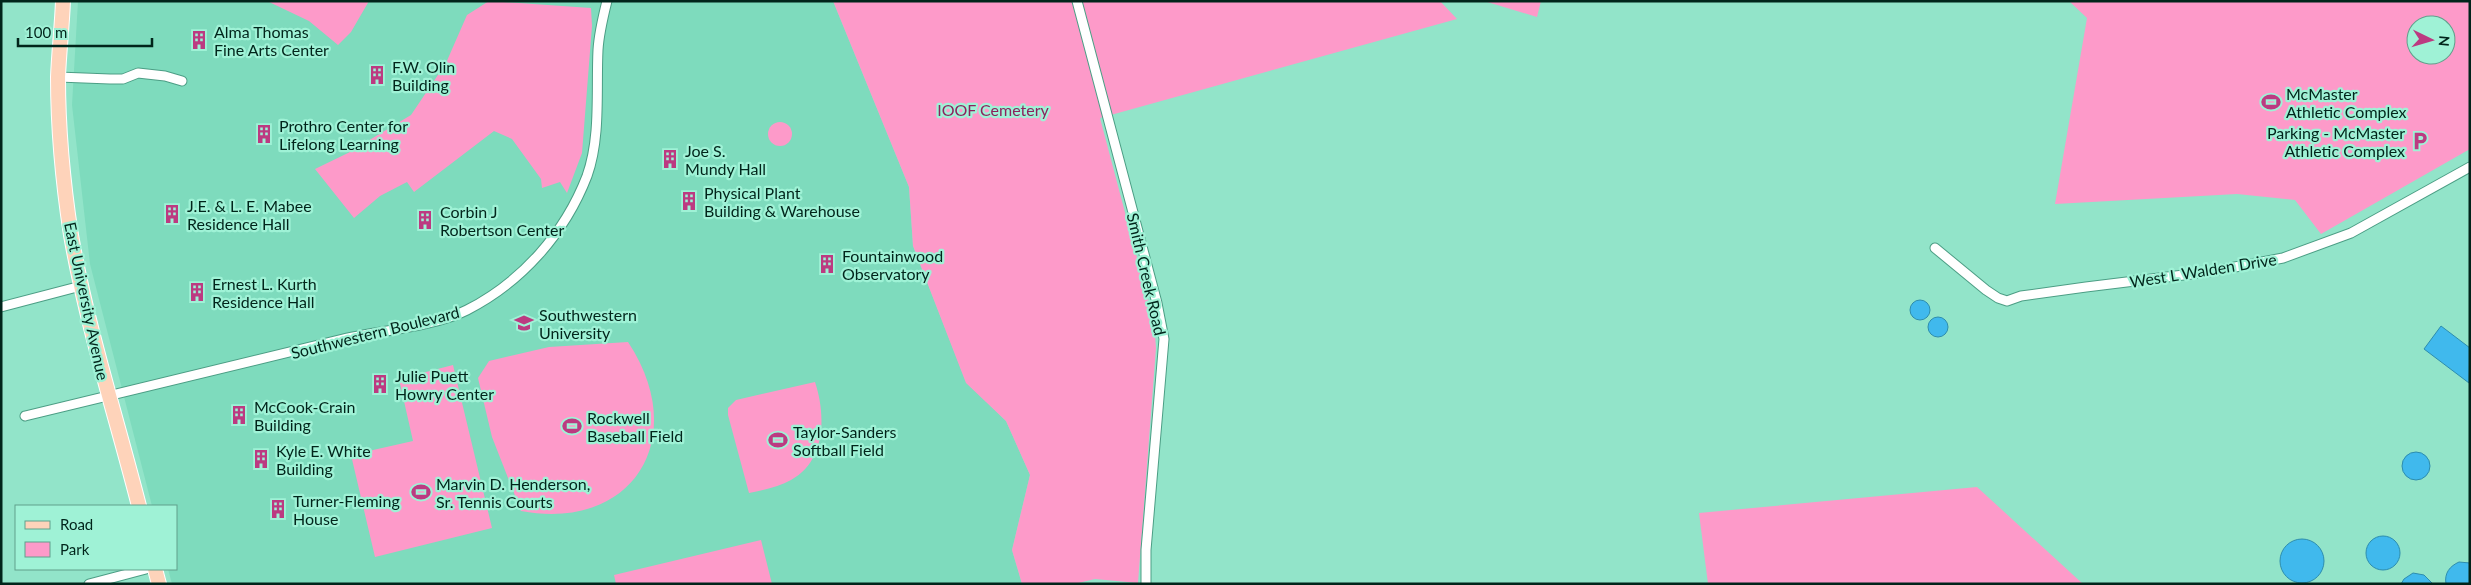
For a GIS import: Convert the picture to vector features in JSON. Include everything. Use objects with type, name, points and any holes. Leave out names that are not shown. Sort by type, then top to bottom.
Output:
[{"type":"main road","name":"East University Avenue","points":[[63,1],[58,77],[66,195],[81,286],[108,396],[139,505]]},
{"type":"main road","points":[[154,570],[158,584]]},
{"type":"street","name":"Southwestern Boulevard","points":[[25,416],[344,339],[443,318],[466,310],[521,272],[553,240],[569,215],[587,174],[595,130],[598,48],[607,1]]},
{"type":"street","name":"Smith Creek Road","points":[[1076,1],[1157,303],[1164,339],[1146,550],[1146,584]]},
{"type":"street","points":[[58,77],[110,79],[123,78],[138,73],[182,81]]},
{"type":"street","name":"West L Walden Drive","points":[[1935,248],[1986,290],[1998,298],[2007,300],[2022,296],[2086,287],[2208,272],[2283,258],[2313,248],[2376,220],[2470,167]]},
{"type":"street","points":[[1,306],[81,286]]},
{"type":"street","points":[[89,584],[142,570]]},
{"type":"shaded area","name":"Southwestern University","points":[[78,1],[833,1],[909,187],[913,246],[966,382],[1006,421],[1030,475],[1012,550],[1022,584],[172,584],[168,570],[178,570],[178,505],[152,505],[90,264],[72,105]]},
{"type":"green space","points":[[267,1],[369,1],[351,32],[338,45],[309,21]]},
{"type":"green space","points":[[489,1],[591,8],[592,26],[582,153],[567,193],[560,182],[542,188],[541,179],[512,139],[494,131],[414,192],[407,182],[380,196],[354,218],[315,169],[348,153],[411,115],[446,63],[467,15]]},
{"type":"green space","name":"IOOF Cemetery","points":[[833,1],[1440,1],[1457,19],[1100,118],[1154,322],[1156,348],[1138,583],[1095,579],[1074,584],[1022,584],[1012,550],[1030,475],[1006,421],[966,383],[913,246],[909,187]]},
{"type":"green space","points":[[1484,1],[1541,1],[1537,17]]},
{"type":"green space","name":"McMaster Athletic Complex","points":[[2069,1],[2470,1],[2470,149],[2321,234],[2295,200],[2237,194],[2055,204],[2087,18]]},
{"type":"green space","points":[[780,122],[785,123],[791,129],[791,139],[785,145],[780,146],[775,145],[769,139],[768,134],[769,129],[775,123]]},
{"type":"green space","name":"Rockwell Baseball Field","points":[[628,342],[646,377],[654,411],[652,442],[641,469],[622,491],[595,507],[561,514],[521,511],[492,437],[478,378],[489,361],[549,347]]},
{"type":"green space","name":"Marvin D. Henderson, Sr. Tennis Courts","points":[[453,365],[492,528],[375,557],[351,455],[413,441],[399,379]]},
{"type":"green space","name":"Taylor-Sanders Softball Field","points":[[815,382],[819,395],[821,422],[817,449],[811,461],[803,472],[791,480],[771,488],[749,493],[728,415],[728,408],[736,400]]},
{"type":"green space","points":[[1977,487],[2083,584],[1708,584],[1699,513]]},
{"type":"green space","points":[[761,540],[772,584],[616,584],[614,575]]},
{"type":"water","points":[[1916,300],[1924,300],[1930,306],[1930,314],[1924,320],[1916,320],[1910,314],[1910,306]]},
{"type":"water","points":[[1934,317],[1942,317],[1948,323],[1948,331],[1942,337],[1934,337],[1928,331],[1928,323]]},
{"type":"water","points":[[2441,326],[2470,348],[2469,383],[2424,349]]},
{"type":"water","points":[[2416,452],[2426,456],[2430,466],[2426,476],[2416,480],[2406,476],[2402,466],[2406,456]]},
{"type":"water","points":[[2383,536],[2390,537],[2395,541],[2399,546],[2399,560],[2395,565],[2390,569],[2383,570],[2376,569],[2371,565],[2367,560],[2366,553],[2367,546],[2371,541],[2376,537]]},
{"type":"water","points":[[2302,539],[2314,543],[2320,549],[2324,561],[2320,573],[2314,579],[2302,583],[2290,579],[2284,573],[2280,561],[2284,549],[2290,543]]},
{"type":"water","points":[[2459,562],[2470,563],[2470,584],[2446,584],[2448,570]]},
{"type":"water","points":[[2413,573],[2424,575],[2433,584],[2401,584],[2404,579]]},
{"type":"place","name":"Alma Thomas Fine Arts Center","points":[[199,40]]},
{"type":"place","name":"F.W. Olin Building","points":[[377,75]]},
{"type":"place","name":"McMaster Athletic Complex","points":[[2271,102]]},
{"type":"place","name":"Prothro Center for Lifelong Learning","points":[[264,134]]},
{"type":"place","name":"Parking - McMaster Athletic Complex","points":[[2420,141]]},
{"type":"place","name":"Joe S. Mundy Hall","points":[[670,159]]},
{"type":"place","name":"Physical Plant Building & Warehouse","points":[[689,201]]},
{"type":"place","name":"J.E. & L. E. Mabee Residence Hall","points":[[172,214]]},
{"type":"place","name":"Corbin J Robertson Center","points":[[425,220]]},
{"type":"place","name":"Fountainwood Observatory","points":[[827,264]]},
{"type":"place","name":"Ernest L. Kurth Residence Hall","points":[[197,292]]},
{"type":"place","name":"Southwestern University","points":[[524,323]]},
{"type":"place","name":"Julie Puett Howry Center","points":[[380,384]]},
{"type":"place","name":"McCook-Crain Building","points":[[239,415]]},
{"type":"place","name":"Rockwell Baseball Field","points":[[572,426]]},
{"type":"place","name":"Taylor-Sanders Softball Field","points":[[778,440]]},
{"type":"place","name":"Kyle E. White Building","points":[[261,459]]},
{"type":"place","name":"Marvin D. Henderson, Sr. Tennis Courts","points":[[421,492]]},
{"type":"place","name":"Turner-Fleming House","points":[[278,509]]}]
